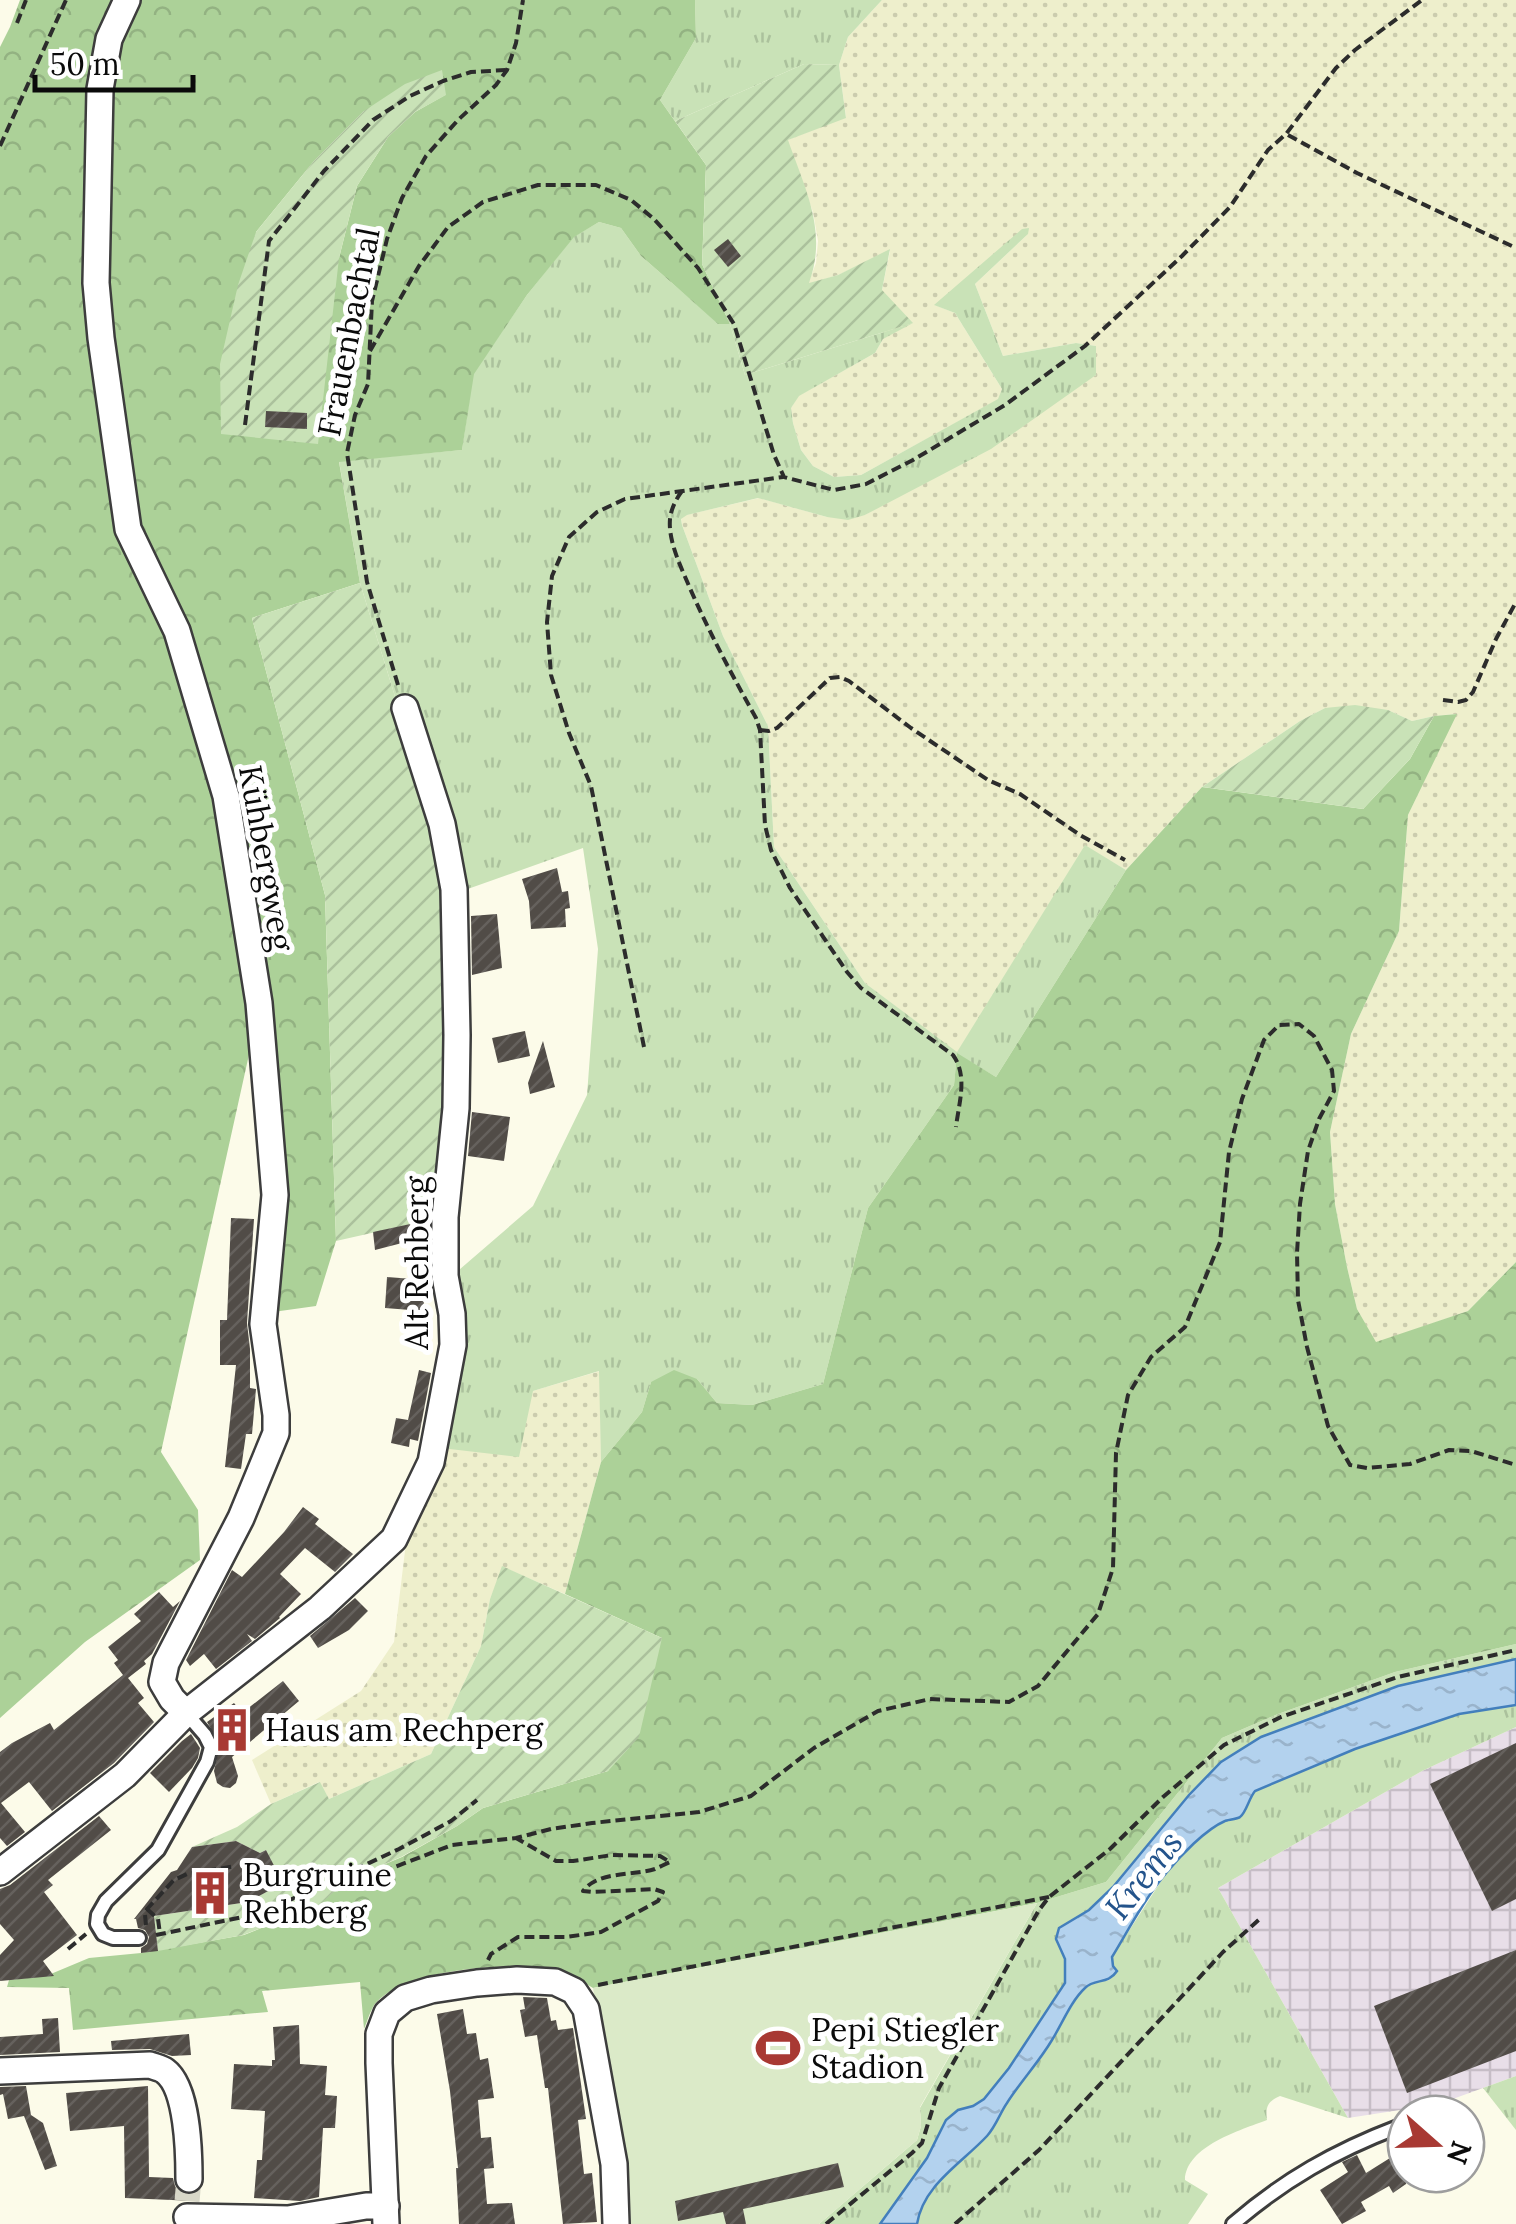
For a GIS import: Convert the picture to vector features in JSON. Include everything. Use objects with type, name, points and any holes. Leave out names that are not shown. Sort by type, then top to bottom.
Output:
[{"type":"street","name":"Kühbergweg","points":[[127,0],[110,38],[100,88],[96,283],[101,338],[128,528],[178,631],[226,796],[259,1003],[276,1195],[264,1324],[276,1433],[241,1518],[166,1663],[162,1682],[186,1714]]},
{"type":"street","name":"Alt Rehberg","points":[[0,1872],[125,1775],[186,1714],[320,1608],[394,1539],[431,1462],[453,1345],[445,1276],[445,1217],[456,1108],[454,889],[442,824],[405,708]]},
{"type":"street","points":[[0,2070],[150,2065],[166,2071],[185,2114],[187,2205],[288,2219],[366,2206],[386,2215],[379,2063],[380,2034],[388,2013],[405,1998],[431,1990],[517,1980],[555,1982],[574,1991],[586,2009],[614,2164],[616,2224]]},
{"type":"lane","points":[[143,1934],[114,1938],[102,1934],[98,1915],[106,1901],[158,1850],[206,1762],[211,1747],[186,1714]]},
{"type":"lane","points":[[1234,2224],[1314,2165],[1386,2132]]},
{"type":"path","points":[[17,22],[26,0]]},
{"type":"path","points":[[0,146],[66,0]]},
{"type":"path","name":"Frauenbachtal","points":[[405,708],[367,582],[348,453],[355,414],[368,384],[372,301],[402,198],[426,156],[507,70],[524,0]]},
{"type":"path","points":[[644,1047],[591,786],[551,675],[548,622],[552,576],[569,537],[597,512],[625,499],[784,477],[834,490],[866,484],[1005,405],[1085,346],[1182,256],[1230,207],[1268,150],[1286,134],[1336,68],[1422,0]]},
{"type":"path","points":[[245,425],[270,240],[324,171],[373,120],[443,80],[471,72],[507,70]]},
{"type":"path","points":[[1286,134],[1516,248]]},
{"type":"path","points":[[370,351],[419,266],[448,228],[484,202],[538,185],[596,185],[631,200],[654,219],[698,268],[734,324],[784,477]]},
{"type":"path","points":[[682,491],[670,520],[672,540],[713,642],[760,730],[762,798],[770,850],[790,888],[846,972],[861,988],[952,1055],[960,1066],[956,1126]]},
{"type":"path","points":[[1443,700],[1466,700],[1473,692],[1516,602]]},
{"type":"path","points":[[760,730],[777,728],[830,678],[840,677],[988,780],[1020,794],[1125,860]]},
{"type":"path","points":[[344,1873],[354,1883],[452,1845],[516,1838],[592,1823],[699,1812],[751,1796],[814,1748],[878,1710],[930,1698],[1008,1702],[1038,1686],[1098,1614],[1113,1568],[1116,1453],[1128,1395],[1152,1357],[1185,1328],[1220,1242],[1229,1152],[1242,1099],[1264,1040],[1279,1025],[1299,1024],[1314,1036],[1332,1070],[1334,1091],[1308,1151],[1297,1253],[1298,1300],[1328,1426],[1350,1464],[1368,1468],[1410,1464],[1449,1450],[1471,1450],[1516,1465]]},
{"type":"path","points":[[826,2224],[922,2143],[939,2088],[1050,1897],[1110,1849],[1162,1796],[1224,1745],[1280,1718],[1398,1677],[1516,1650]]},
{"type":"path","points":[[147,1910],[158,1919],[158,1935],[262,1912],[399,1849],[451,1821],[477,1800]]},
{"type":"path","points":[[477,1983],[491,1954],[518,1938],[600,1932],[658,1901],[663,1892],[582,1891],[587,1884],[656,1869],[670,1862],[660,1856],[612,1854],[556,1861],[516,1838]]},
{"type":"path","points":[[143,1934],[147,1910],[174,1880],[236,1866]]},
{"type":"path","points":[[578,1996],[592,1986],[1050,1897]]},
{"type":"path","points":[[955,2224],[1040,2150],[1223,1952],[1262,1917]]},
{"type":"path","points":[[68,1949],[97,1924]]},
{"type":"shaded area","points":[[1516,1727],[1516,2076],[1466,2094],[1386,2094],[1386,2112],[1348,2118],[1218,1888],[1422,1771]]},
{"type":"green space","points":[[20,0],[695,0],[696,38],[660,100],[706,165],[702,264],[730,324],[718,324],[641,256],[621,228],[599,222],[574,237],[527,295],[474,374],[462,450],[339,462],[360,583],[252,618],[325,895],[336,1241],[316,1306],[273,1312],[272,1048],[250,1050],[161,1452],[198,1510],[200,1560],[85,1642],[0,1718],[0,47]],"holes":[[[445,95],[415,112],[388,137],[357,186],[339,258],[256,232],[314,161],[364,111]]]},
{"type":"green space","points":[[695,0],[882,0],[848,37],[839,65],[804,64],[675,121],[660,100],[696,38]]},
{"type":"green space","points":[[882,0],[1516,0],[1516,1262],[1468,1311],[1376,1343],[1357,1309],[1347,1267],[1335,1204],[1330,1132],[1351,1034],[1399,931],[1408,815],[1456,714],[1412,721],[1388,710],[1325,708],[1202,787],[1126,870],[1085,846],[957,1053],[865,983],[774,847],[768,726],[723,636],[681,518],[759,498],[827,517],[865,515],[1096,375],[1096,346],[1076,343],[1003,356],[975,284],[1028,234],[935,305],[955,313],[1002,389],[999,399],[861,475],[834,477],[813,466],[801,450],[791,408],[798,396],[875,353],[883,339],[882,290],[890,251],[808,284],[816,263],[818,241],[813,212],[787,140],[846,117],[839,65],[848,37]]},
{"type":"green space","points":[[804,64],[839,65],[846,118],[788,140],[815,228],[809,283],[838,275],[890,249],[882,290],[913,323],[745,375],[730,324],[702,264],[706,165],[675,121]]},
{"type":"green space","points":[[442,70],[446,95],[415,112],[388,137],[357,186],[339,258],[318,444],[221,434],[220,364],[238,285],[256,232],[314,161],[364,111],[405,84]]},
{"type":"green space","points":[[599,222],[621,228],[641,256],[718,323],[730,324],[745,375],[913,323],[883,339],[875,353],[799,396],[791,408],[801,450],[813,466],[834,477],[861,475],[998,399],[1002,389],[955,313],[934,305],[1022,229],[1029,228],[1028,234],[975,284],[1003,356],[1076,343],[1096,346],[1096,375],[991,449],[865,515],[848,520],[827,517],[758,498],[681,519],[723,636],[768,726],[774,847],[865,983],[957,1052],[1085,845],[1126,870],[996,1077],[957,1054],[954,1085],[868,1208],[823,1384],[752,1405],[717,1403],[697,1379],[651,1382],[642,1412],[601,1462],[599,1371],[533,1391],[519,1457],[441,1448],[452,1276],[533,1206],[587,1095],[598,949],[583,848],[448,896],[435,826],[360,583],[339,461],[462,450],[473,374],[573,237]]},
{"type":"green space","points":[[360,583],[435,826],[448,896],[450,1034],[438,1218],[336,1241],[325,895],[252,618]]},
{"type":"green space","points":[[1355,705],[1388,710],[1412,721],[1434,716],[1410,759],[1363,809],[1202,787],[1300,721],[1325,708]]},
{"type":"green space","points":[[1457,714],[1408,815],[1399,931],[1351,1034],[1330,1132],[1335,1204],[1347,1267],[1357,1309],[1376,1342],[1468,1311],[1516,1262],[1516,1644],[1395,1672],[1222,1738],[1106,1882],[1037,1903],[593,1988],[550,1969],[455,1971],[405,1984],[386,1994],[373,2007],[364,2029],[360,1982],[262,1991],[268,2012],[73,2030],[69,1988],[7,1987],[9,1980],[46,1976],[89,1958],[244,1935],[317,1906],[347,1880],[402,1857],[483,1808],[608,1771],[662,1638],[565,1594],[601,1462],[642,1412],[651,1382],[674,1370],[697,1379],[717,1403],[752,1405],[823,1384],[868,1208],[954,1085],[957,1053],[996,1077],[1126,870],[1202,787],[1363,809],[1410,759],[1434,716]]},
{"type":"green space","points":[[600,1371],[601,1462],[565,1594],[503,1567],[490,1599],[481,1646],[431,1754],[329,1799],[319,1782],[271,1804],[252,1760],[361,1691],[394,1642],[408,1526],[441,1448],[533,1391]]},
{"type":"green space","points":[[502,1566],[662,1638],[639,1737],[608,1771],[483,1808],[401,1857],[347,1880],[318,1906],[243,1935],[158,1951],[154,1916],[248,1902],[282,1883],[266,1850],[260,1853],[236,1841],[192,1847],[320,1782],[329,1799],[431,1754],[481,1646],[490,1599]]},
{"type":"green space","points":[[1516,1644],[1516,1659],[1398,1686],[1261,1737],[1189,1795],[1113,1887],[1089,1910],[1060,1928],[1056,1939],[1065,1959],[1065,1982],[984,2099],[946,2120],[927,2158],[880,2224],[819,2224],[917,2140],[920,2108],[1037,1903],[1106,1882],[1222,1738],[1395,1672]]},
{"type":"green space","points":[[1516,1705],[1516,1727],[1422,1771],[1218,1888],[1348,2118],[1280,2096],[1273,2100],[1267,2108],[1267,2120],[1217,2141],[1188,2168],[1185,2180],[1208,2194],[1188,2224],[917,2224],[926,2197],[991,2131],[1078,1996],[1092,1983],[1110,1980],[1112,1957],[1167,1872],[1196,1841],[1224,1821],[1244,1813],[1247,1800],[1255,1791],[1355,1749],[1459,1714]]},
{"type":"green space","name":"Pepi Stiegler Stadion","points":[[1037,1903],[920,2107],[917,2140],[819,2224],[626,2224],[621,2163],[593,1988]]},
{"type":"green space","points":[[1516,2076],[1516,2130],[1483,2088]]},
{"type":"water","name":"Krems","points":[[1516,1659],[1516,1705],[1459,1714],[1355,1749],[1255,1791],[1240,1817],[1218,1825],[1194,1844],[1159,1882],[1138,1914],[1112,1957],[1117,1971],[1080,1993],[990,2132],[935,2186],[917,2224],[880,2224],[927,2158],[946,2120],[984,2099],[1065,1983],[1065,1959],[1056,1939],[1059,1928],[1089,1910],[1113,1887],[1221,1762],[1261,1737],[1398,1686]]},
{"type":"building","points":[[728,239],[741,256],[728,267],[714,250]]},
{"type":"building","points":[[266,411],[307,413],[307,429],[265,427]]},
{"type":"building","points":[[557,868],[562,892],[568,891],[566,927],[531,929],[522,879]]},
{"type":"building","points":[[497,914],[502,968],[472,975],[471,916]]},
{"type":"building","points":[[525,1031],[530,1056],[498,1063],[492,1038]]},
{"type":"building","points":[[543,1041],[555,1087],[530,1094],[528,1083]]},
{"type":"building","points":[[472,1112],[510,1117],[504,1161],[468,1156]]},
{"type":"building","points":[[231,1218],[254,1219],[247,1323],[250,1388],[256,1389],[252,1434],[246,1434],[241,1469],[225,1467],[236,1365],[220,1365],[220,1320],[227,1320]]},
{"type":"building","points":[[429,1220],[429,1236],[375,1250],[373,1232]]},
{"type":"building","points":[[387,1277],[426,1280],[423,1311],[385,1308]]},
{"type":"building","points":[[419,1370],[431,1373],[418,1441],[410,1439],[409,1447],[391,1443],[396,1418],[408,1420]]},
{"type":"building","points":[[303,1507],[319,1519],[315,1524],[353,1554],[335,1572],[305,1548],[280,1574],[301,1594],[280,1618],[255,1639],[247,1634],[252,1641],[216,1669],[204,1654],[190,1666],[186,1660],[232,1570],[242,1577]]},
{"type":"building","points":[[159,1592],[173,1607],[180,1601],[152,1654],[144,1661],[146,1664],[128,1678],[144,1698],[138,1703],[154,1722],[114,1763],[52,1811],[29,1782],[1,1803],[25,1832],[7,1846],[0,1838],[0,1752],[50,1723],[54,1730],[123,1675],[108,1647],[141,1621],[134,1614]]},
{"type":"building","points":[[355,1598],[368,1611],[349,1630],[318,1648],[310,1636]]},
{"type":"building","points":[[283,1681],[299,1701],[232,1757],[238,1776],[236,1783],[230,1788],[223,1787],[217,1783],[214,1771],[220,1744],[207,1722],[234,1703],[242,1713]]},
{"type":"building","points":[[191,1734],[200,1748],[198,1758],[169,1792],[150,1773]]},
{"type":"building","points":[[1516,1743],[1516,1899],[1492,1911],[1430,1784]]},
{"type":"building","points":[[99,1816],[111,1830],[48,1880],[53,1885],[44,1892],[77,1935],[43,1961],[54,1976],[0,1981],[0,1955],[14,1940],[0,1924],[0,1889]]},
{"type":"building","name":"Burgruine Rehberg","points":[[236,1841],[260,1853],[266,1850],[283,1883],[248,1902],[154,1916],[158,1951],[141,1953],[149,1937],[134,1919],[192,1847]]},
{"type":"building","points":[[1516,1950],[1516,2051],[1407,2093],[1374,2006]]},
{"type":"building","points":[[523,1997],[547,1998],[551,2021],[556,2020],[558,2030],[573,2028],[586,2119],[578,2120],[584,2174],[592,2173],[597,2222],[563,2224],[548,2088],[537,2035],[525,2037],[520,2010],[525,2009]]},
{"type":"building","points":[[463,2009],[467,2034],[476,2033],[480,2060],[488,2058],[494,2098],[478,2100],[481,2138],[491,2137],[494,2168],[484,2169],[487,2204],[512,2203],[515,2224],[459,2224],[450,2091],[437,2014]]},
{"type":"building","points":[[58,2018],[60,2052],[0,2055],[0,2037],[43,2034],[42,2019]]},
{"type":"building","points":[[299,2025],[300,2064],[327,2066],[325,2095],[337,2096],[335,2128],[323,2128],[319,2197],[300,2201],[254,2198],[257,2160],[262,2160],[265,2111],[231,2109],[234,2064],[272,2066],[273,2027]]},
{"type":"building","points":[[189,2034],[191,2055],[172,2056],[150,2049],[112,2050],[111,2041]]},
{"type":"building","points":[[26,2086],[31,2115],[43,2123],[57,2166],[45,2170],[24,2116],[8,2119],[3,2094],[0,2095],[0,2087]]},
{"type":"building","points":[[148,2086],[149,2177],[173,2178],[180,2193],[196,2194],[195,2201],[125,2198],[124,2126],[70,2131],[66,2093]]},
{"type":"building","points":[[1357,2155],[1366,2173],[1386,2160],[1386,2188],[1361,2202],[1366,2211],[1342,2224],[1320,2190],[1348,2172],[1342,2162]]},
{"type":"building","points":[[838,2163],[844,2187],[743,2209],[746,2224],[726,2224],[723,2212],[678,2221],[675,2201]]},
{"type":"tunnel","points":[[187,2201],[189,2179]]},
{"type":"place","name":"Haus am Rechperg","points":[[232,1730]]},
{"type":"place","name":"Burgruine Rehberg","points":[[210,1893]]},
{"type":"place","name":"Pepi Stiegler Stadion","points":[[778,2048]]}]
